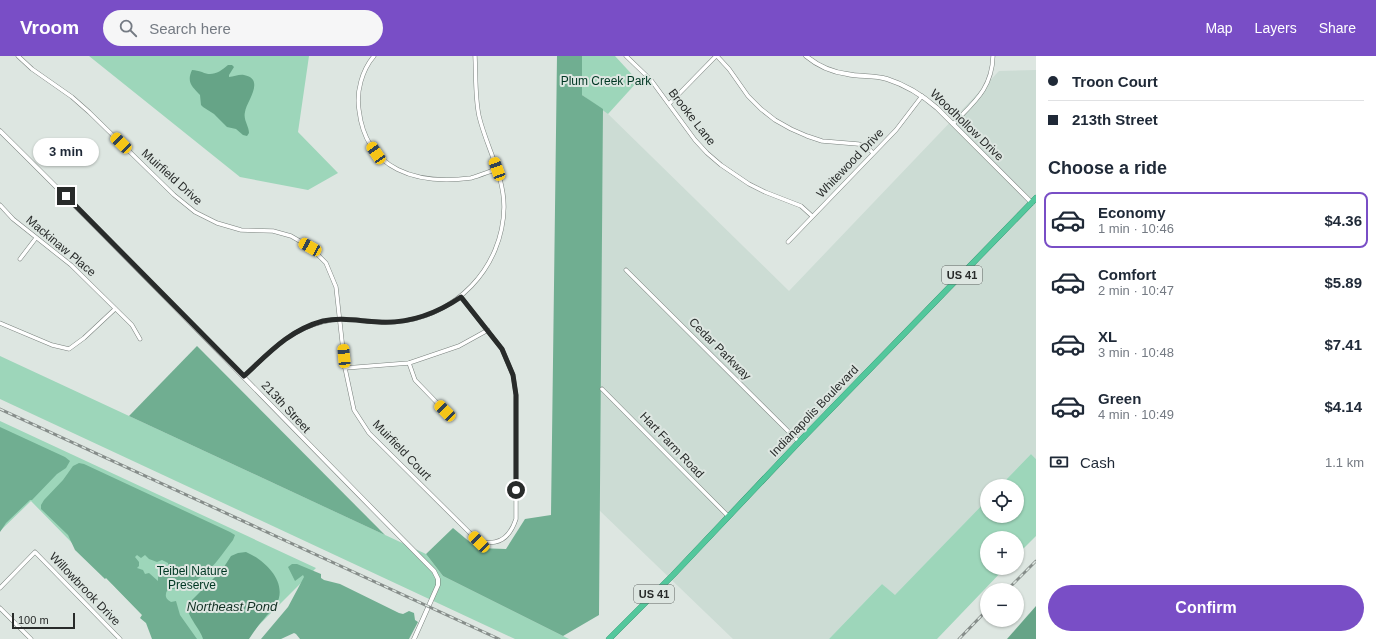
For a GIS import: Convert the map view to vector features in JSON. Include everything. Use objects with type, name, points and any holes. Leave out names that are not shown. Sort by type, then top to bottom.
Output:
[{"type":"highway","name":"Indianapolis Boulevard","points":[[611,637],[673,575],[799,442],[1035,202]]},
{"type":"street","name":"Muirfield Drive","points":[[18,56],[32,69],[89,112],[174,195],[195,212],[216,223],[241,230],[272,231],[291,236],[310,247],[326,263],[336,287],[340,319]]},
{"type":"street","points":[[374,56],[364,73],[359,88],[358,104],[360,122],[365,137],[376,153],[396,169],[418,177],[434,179],[472,178],[497,169]]},
{"type":"street","points":[[244,376],[267,353],[290,335],[313,324],[340,319],[394,322],[411,320],[428,315],[446,307],[461,297],[484,271],[496,250],[504,206],[497,169],[479,115],[475,56]]},
{"type":"street","name":"Brooke Lane","points":[[626,56],[651,80],[695,140],[707,153],[737,177],[765,192],[801,206],[812,216]]},
{"type":"street","points":[[669,104],[717,56],[729,69],[748,96],[761,109],[791,130],[822,141],[866,146],[873,153]]},
{"type":"street","name":"Woodhollow Drive","points":[[806,56],[827,69],[848,74],[886,78],[908,87],[937,108],[1035,202]]},
{"type":"street","points":[[812,61],[815,56]]},
{"type":"street","points":[[953,124],[982,93],[988,84],[992,71],[993,56]]},
{"type":"street","name":"Whitewood Drive","points":[[788,242],[896,130],[922,96]]},
{"type":"street","name":"213th Street","points":[[0,131],[244,376],[300,436],[434,571],[438,579],[436,590],[414,639]]},
{"type":"street","name":"Mackinaw Place","points":[[0,205],[13,219],[72,265],[132,325],[140,339]]},
{"type":"street","points":[[20,259],[36,238]]},
{"type":"street","name":"Cedar Parkway","points":[[626,270],[799,442]]},
{"type":"street","points":[[345,368],[409,363],[458,346],[488,330],[461,297]]},
{"type":"street","points":[[0,323],[52,345],[69,349],[84,338],[115,309]]},
{"type":"street","name":"Muirfield Court","points":[[340,319],[345,368],[354,410],[369,433],[479,542],[495,543],[501,540],[512,530],[516,518],[516,395],[513,375],[508,362],[502,349],[488,330]]},
{"type":"street","points":[[409,363],[415,380],[445,411]]},
{"type":"street","name":"Hart Farm Road","points":[[602,389],[728,516]]},
{"type":"street","name":"Willowbrook Drive","points":[[0,588],[35,552],[120,639]]},
{"type":"street","points":[[0,608],[31,639]]},
{"type":"shaded area","points":[[1036,70],[1036,459],[1031,454],[1007,479],[980,479],[980,507],[895,596],[882,584],[829,639],[733,639],[599,510],[603,109],[789,291],[999,71]]},
{"type":"green space","points":[[89,56],[309,56],[298,132],[338,173],[308,190],[240,177]]},
{"type":"green space","points":[[557,56],[582,56],[582,95],[603,109],[599,615],[563,636],[443,576],[426,554],[453,528],[477,548],[506,549],[525,519],[551,515]]},
{"type":"green space","name":"Plum Creek Park","points":[[582,56],[615,56],[638,81],[608,114],[582,95]]},
{"type":"green space","points":[[197,346],[385,535],[129,416]]},
{"type":"green space","points":[[0,356],[426,554],[443,576],[569,639],[515,639],[0,399]]},
{"type":"green space","name":"Teibel Nature Preserve","points":[[0,421],[316,568],[245,639],[166,639],[31,501],[0,531]]},
{"type":"green space","points":[[0,427],[65,457],[70,461],[66,468],[57,474],[32,500],[30,500],[6,523],[0,532]]},
{"type":"green space","points":[[1031,454],[1036,459],[1036,536],[1024,548],[1024,531],[980,531],[980,575],[998,575],[991,583],[980,583],[980,594],[937,639],[829,639],[882,584],[895,595],[980,507],[980,523],[1024,523],[1024,479],[1007,479]]},
{"type":"green space","points":[[79,463],[84,464],[235,535],[233,540],[215,563],[192,585],[189,586],[184,584],[178,589],[170,589],[167,592],[166,598],[171,602],[176,601],[180,615],[197,639],[152,639],[146,623],[140,618],[142,615],[106,578],[105,579],[75,550],[68,535],[41,509],[41,505],[44,500],[63,480],[73,466]],"holes":[[[137,555],[141,558],[145,555],[149,559],[157,562],[162,560],[168,563],[168,569],[165,572],[160,572],[158,575],[158,581],[149,573],[145,574],[143,570],[137,568],[139,566],[139,562],[135,557]]]},
{"type":"green space","points":[[292,564],[297,564],[321,574],[321,578],[324,580],[340,584],[399,613],[403,614],[409,611],[414,613],[415,620],[418,622],[409,639],[300,639],[294,633],[281,639],[261,639],[288,607],[304,577],[303,575],[295,581],[288,567]]},
{"type":"water","points":[[228,65],[232,65],[234,67],[229,77],[244,75],[250,77],[254,81],[253,91],[246,108],[245,115],[245,120],[249,130],[247,136],[243,135],[236,129],[227,127],[214,114],[203,107],[201,105],[200,95],[190,82],[190,74],[192,70],[213,74],[219,72]]},
{"type":"water","name":"Northeast Pond","points":[[246,552],[261,561],[273,573],[279,589],[279,597],[276,605],[249,639],[203,639],[200,631],[189,614],[188,606],[191,601],[222,570],[231,556]]},
{"type":"water","points":[[1036,606],[1036,639],[1007,639],[1018,627],[1024,627],[1024,620]]},
{"type":"railway","points":[[0,409],[499,639]]},
{"type":"railway","points":[[1014,583],[1036,561]]},
{"type":"railway","points":[[959,639],[980,617]]},
{"type":"route","points":[[66,196],[244,376],[279,343],[290,335],[313,324],[340,319],[361,319],[376,322],[411,320],[428,315],[446,307],[461,297],[502,349],[513,375],[516,395],[516,490]]}]
